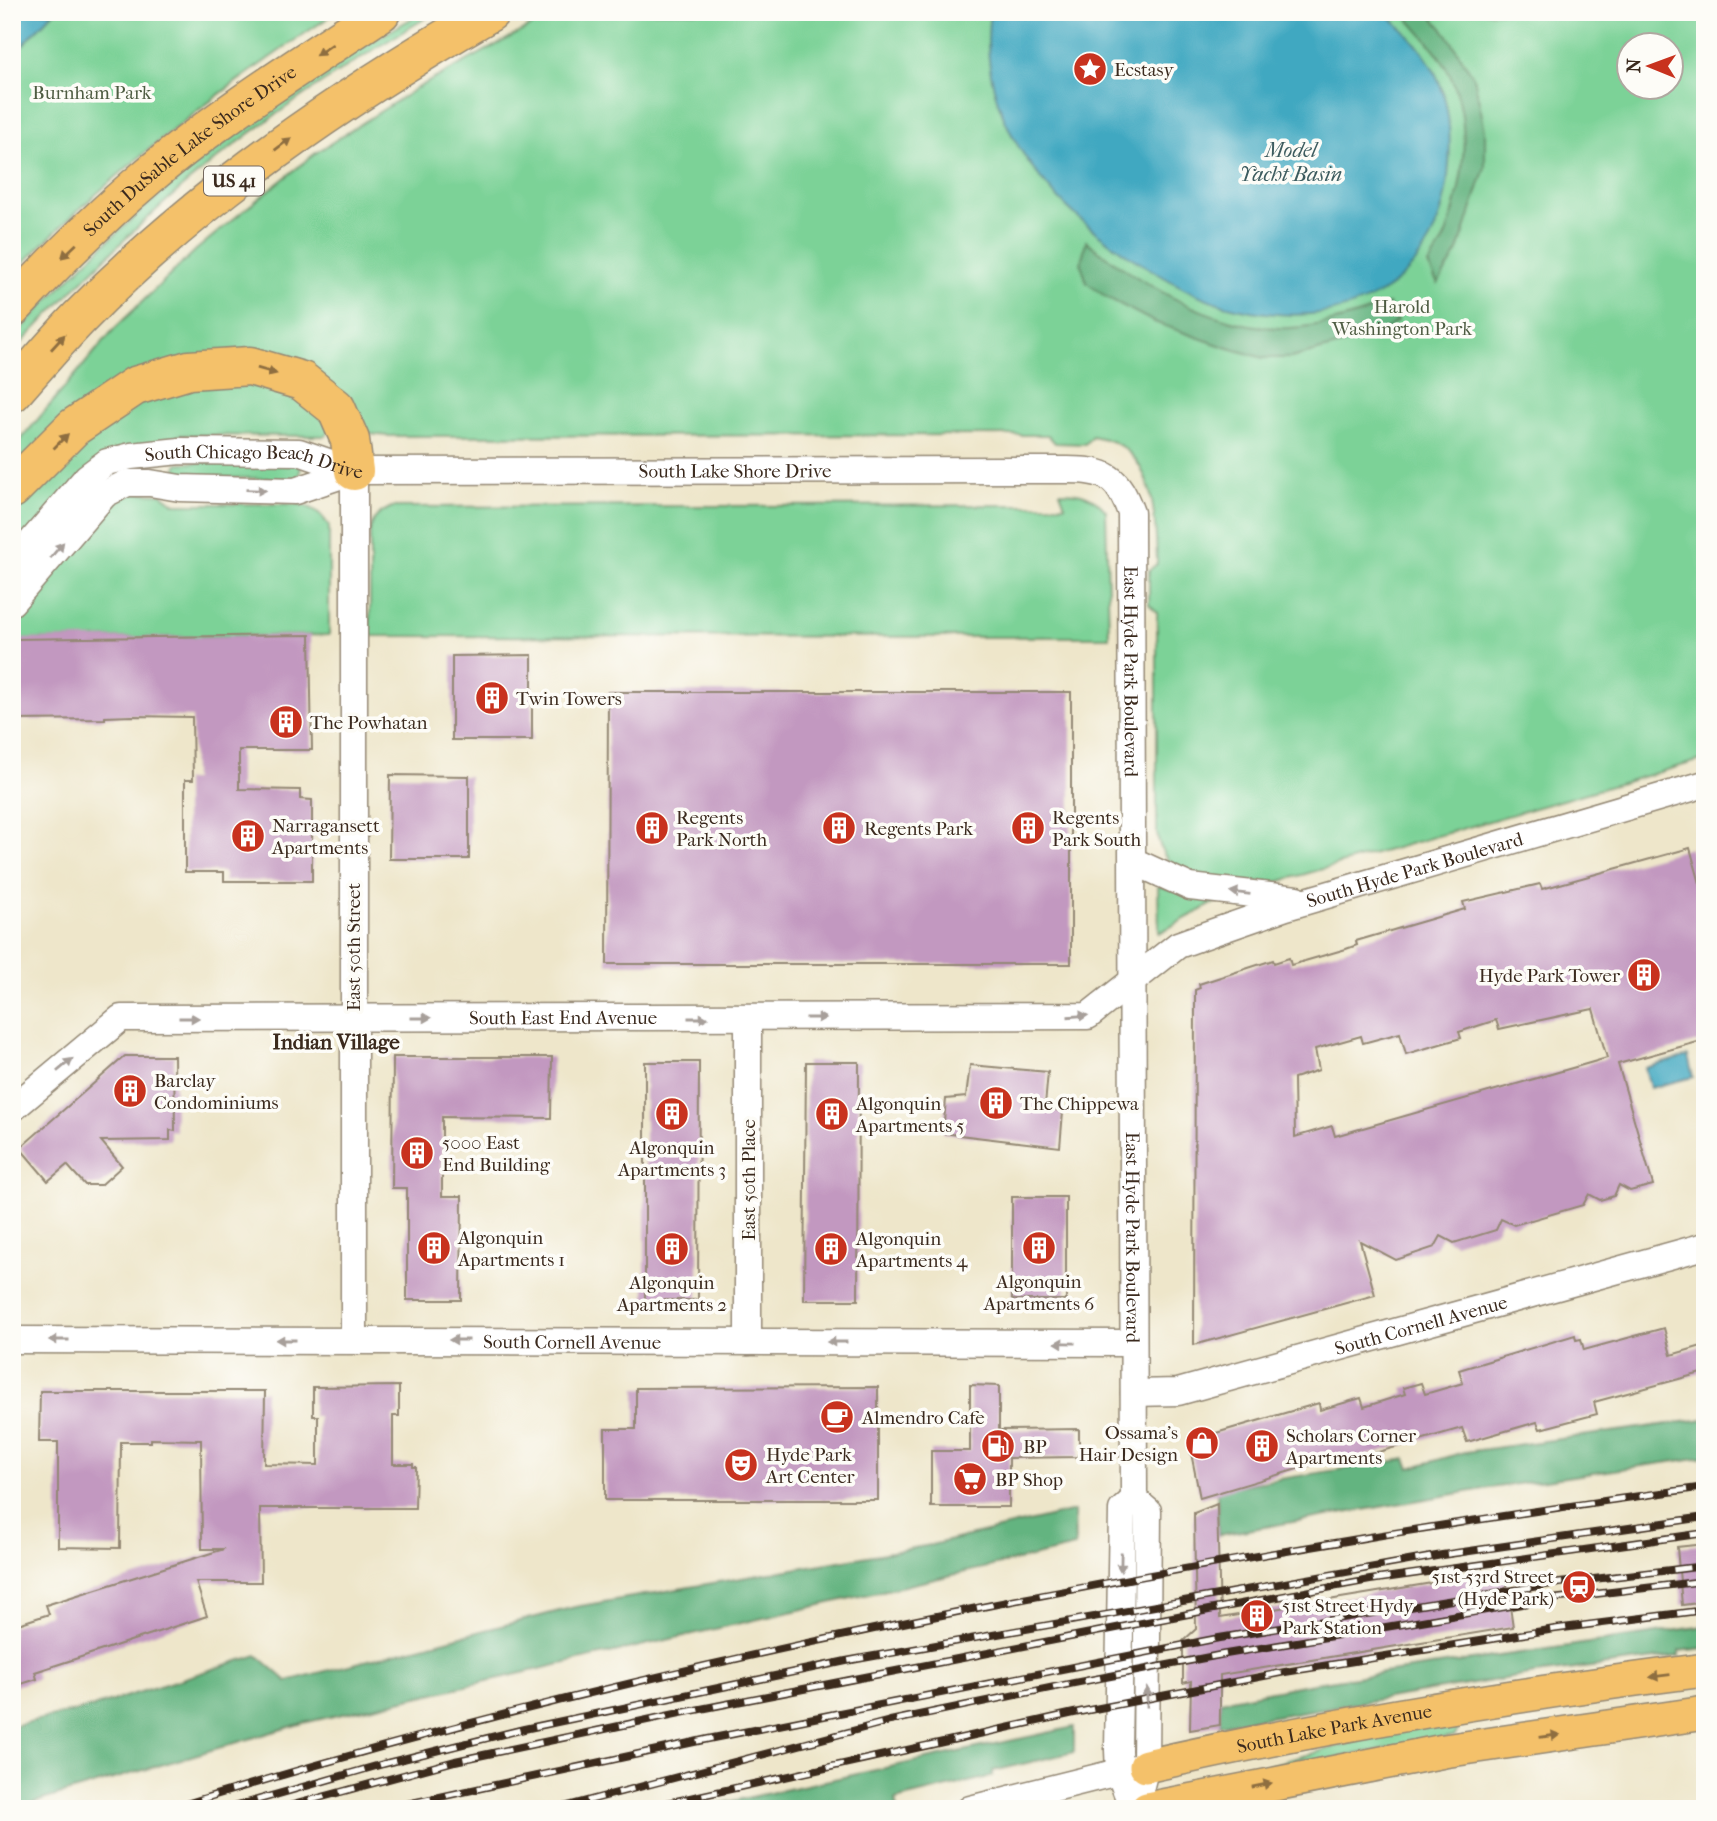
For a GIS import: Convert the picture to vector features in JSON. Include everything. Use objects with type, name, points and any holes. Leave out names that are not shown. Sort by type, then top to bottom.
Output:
[{"type":"highway","name":"South DuSable Lake Shore Drive","points":[[12,308],[39,278],[146,178],[246,102],[381,12]]},
{"type":"highway","name":"US 41","points":[[12,393],[79,318],[150,251],[233,182],[307,126],[392,69],[490,12]]},
{"type":"highway","points":[[12,489],[74,428],[135,386],[189,370],[250,366],[302,381],[336,408],[350,440],[354,471]]},
{"type":"main road","name":"South Lake Park Avenue","points":[[1133,1769],[1358,1722],[1705,1670]]},
{"type":"main road","points":[[1147,1809],[1444,1751],[1705,1713]]},
{"type":"street","name":"South Chicago Beach Drive","points":[[12,564],[87,478],[107,462],[131,456],[180,451],[299,452],[354,471]]},
{"type":"street","points":[[168,485],[161,469],[163,461],[170,453]]},
{"type":"street","name":"South Lake Shore Drive","points":[[354,471],[1069,470],[1104,474],[1113,479]]},
{"type":"street","name":"South Chicago Beach Drive","points":[[12,602],[105,494],[127,483],[295,491],[354,471]]},
{"type":"street","name":"East 50th Street","points":[[354,471],[354,1340]]},
{"type":"street","name":"East Hyde Park Boulevard","points":[[1113,479],[1125,495],[1131,513],[1134,1499],[1148,1511],[1133,1769],[1134,1809]]},
{"type":"street","name":"South Hyde Park Boulevard","points":[[1133,979],[1178,946],[1308,901],[1705,784]]},
{"type":"street","points":[[1133,861],[1190,887],[1308,901]]},
{"type":"street","name":"South East End Avenue","points":[[12,1109],[121,1018],[1088,1016],[1133,979]]},
{"type":"street","name":"East 50th Place","points":[[748,1018],[748,1342]]},
{"type":"street","name":"South Cornell Avenue","points":[[1134,1393],[1178,1392],[1705,1246]]},
{"type":"street","name":"South Cornell Avenue","points":[[12,1340],[1133,1343]]},
{"type":"street","name":"South Lake Park Avenue","points":[[970,1809],[1133,1769]]},
{"type":"green space","name":"Burnham Park","points":[[54,12],[337,12],[251,71],[167,134],[87,202],[12,275],[12,56]]},
{"type":"green space","points":[[423,12],[436,12],[308,92],[246,136],[187,183],[97,266],[12,353],[12,339],[104,245],[153,201],[204,159],[311,81]]},
{"type":"green space","name":"Harold Washington Park","points":[[557,12],[1705,12],[1705,759],[1281,881],[1213,879],[1181,871],[1166,858],[1157,834],[1157,612],[1149,604],[1149,570],[1157,564],[1151,495],[1138,463],[1127,451],[1111,441],[1092,436],[1085,444],[1055,443],[1048,435],[387,436],[371,434],[228,356],[12,471],[12,450],[114,329],[196,250],[317,152],[417,88]]},
{"type":"green space","points":[[1402,12],[1431,15],[1447,34],[1474,78],[1485,130],[1485,167],[1458,251],[1438,284],[1428,265],[1445,236],[1458,194],[1463,152],[1461,111],[1457,91],[1445,65]]},
{"type":"green space","points":[[1086,241],[1155,288],[1181,302],[1235,322],[1263,327],[1303,327],[1340,320],[1388,304],[1397,321],[1379,335],[1291,358],[1263,358],[1154,322],[1106,297],[1087,283],[1081,264]]},
{"type":"green space","points":[[257,385],[277,391],[309,407],[325,422],[329,431],[326,436],[180,435],[155,446],[113,453],[12,552],[12,510],[75,447],[126,407],[189,386]]},
{"type":"green space","points":[[293,460],[301,465],[299,479],[177,477],[174,473],[178,463]]},
{"type":"green space","points":[[123,492],[162,494],[175,504],[297,504],[316,511],[329,526],[329,635],[12,640],[12,612]]},
{"type":"green space","points":[[1060,492],[1085,495],[1106,511],[1109,637],[370,636],[370,531],[377,516],[392,507],[1065,505]]},
{"type":"green space","points":[[1158,886],[1216,902],[1159,933]]},
{"type":"green space","points":[[1705,1419],[1705,1457],[1490,1488],[1218,1535],[1217,1489],[1406,1459],[1410,1468],[1465,1452]]},
{"type":"green space","points":[[1074,1511],[1075,1547],[303,1723],[12,1809],[12,1726],[93,1707],[257,1655],[287,1681],[575,1607],[931,1545]]},
{"type":"green space","points":[[1705,1626],[1705,1648],[1679,1651],[1679,1656],[1535,1674],[1220,1725],[1220,1701],[1308,1684]]},
{"type":"green space","points":[[1453,1722],[1458,1726],[1454,1736],[1265,1771],[1264,1767],[1388,1732]]},
{"type":"green space","points":[[1074,1727],[1074,1752],[993,1771],[993,1776],[895,1800],[897,1809],[696,1809]]},
{"type":"water","points":[[12,12],[54,12],[12,56]]},
{"type":"water","name":"Model Yacht Basin","points":[[990,12],[1384,12],[1417,45],[1438,79],[1445,98],[1450,140],[1449,165],[1442,207],[1428,243],[1408,271],[1382,292],[1351,306],[1316,314],[1277,314],[1236,308],[1181,287],[1116,247],[1084,222],[1055,194],[1030,163],[1009,130],[995,93],[989,54]]},
{"type":"water","points":[[1688,1056],[1693,1077],[1650,1088],[1645,1068]]},
{"type":"building","points":[[310,635],[312,750],[239,750],[239,789],[300,790],[300,799],[312,800],[312,881],[224,881],[224,872],[185,872],[185,780],[193,780],[192,717],[12,720],[12,639]]},
{"type":"building","name":"Twin Towers","points":[[532,655],[532,740],[452,740],[452,656]]},
{"type":"building","name":"Regents Park","points":[[608,692],[1071,692],[1071,964],[607,964]]},
{"type":"building","points":[[390,775],[469,776],[469,859],[389,859]]},
{"type":"building","points":[[1690,848],[1705,901],[1705,1040],[1618,1064],[1653,1185],[1630,1191],[1619,1185],[1614,1196],[1600,1200],[1589,1194],[1583,1205],[1514,1225],[1501,1219],[1496,1230],[1454,1243],[1441,1236],[1435,1247],[1396,1260],[1360,1241],[1375,1295],[1194,1345],[1195,990],[1200,988],[1199,984],[1273,960],[1274,963],[1289,958],[1291,965],[1346,949],[1357,945],[1356,941],[1465,909],[1463,902],[1540,884],[1542,889]],"holes":[[[1593,1009],[1607,1058],[1335,1136],[1332,1126],[1295,1137],[1294,1078],[1319,1070],[1315,1049],[1361,1036],[1363,1043],[1400,1033],[1406,1054],[1461,1038],[1459,1032],[1496,1020],[1499,1029]]]},
{"type":"building","name":"Barclay Condominiums","points":[[125,1056],[174,1056],[175,1131],[170,1130],[170,1140],[101,1141],[122,1166],[101,1185],[85,1185],[67,1165],[48,1181],[20,1148]]},
{"type":"building","name":"5000 East End Building","points":[[393,1057],[552,1057],[551,1118],[442,1117],[442,1196],[462,1196],[461,1300],[407,1300],[407,1188],[392,1188]]},
{"type":"building","points":[[645,1062],[699,1062],[698,1300],[645,1300]]},
{"type":"building","points":[[806,1062],[859,1062],[858,1300],[804,1300]]},
{"type":"building","name":"The Chippewa","points":[[970,1065],[1048,1072],[1045,1106],[1063,1112],[1060,1147],[943,1133],[946,1099],[966,1097]]},
{"type":"building","name":"Algonquin Apartments 6","points":[[1012,1197],[1066,1197],[1066,1300],[1012,1300]]},
{"type":"building","points":[[1664,1328],[1671,1355],[1705,1345],[1705,1372],[1594,1402],[1597,1414],[1540,1429],[1537,1422],[1467,1442],[1462,1428],[1340,1463],[1338,1457],[1200,1498],[1191,1453],[1195,1452],[1192,1440],[1319,1403],[1320,1410],[1361,1398],[1364,1407],[1405,1394],[1403,1388],[1421,1383],[1425,1394],[1463,1383],[1459,1370],[1575,1335],[1576,1340],[1581,1339],[1584,1350]]},
{"type":"building","points":[[970,1385],[999,1386],[999,1430],[1079,1429],[1079,1457],[1009,1458],[1009,1507],[931,1507],[931,1451],[970,1451]]},
{"type":"building","points":[[399,1386],[399,1416],[393,1416],[393,1464],[413,1464],[413,1467],[416,1467],[415,1508],[260,1508],[261,1582],[196,1582],[207,1616],[35,1672],[37,1679],[12,1687],[12,1626],[49,1614],[46,1605],[224,1549],[202,1549],[201,1440],[151,1439],[151,1442],[121,1442],[120,1548],[58,1547],[58,1442],[39,1442],[40,1391],[265,1391],[264,1464],[318,1465],[318,1416],[313,1416],[313,1387]]},
{"type":"building","name":"Hyde Park Art Center","points":[[878,1387],[878,1500],[605,1500],[605,1429],[636,1429],[636,1388]]},
{"type":"building","points":[[1217,1504],[1220,1618],[1505,1571],[1513,1627],[1220,1675],[1220,1725],[1190,1730],[1191,1681],[1183,1683],[1183,1641],[1196,1629],[1194,1513]]},
{"type":"building","points":[[1705,1544],[1705,1602],[1682,1605],[1677,1547]]},
{"type":"railway","points":[[170,1809],[477,1721],[580,1695],[892,1625],[1262,1555],[1527,1512],[1705,1487]]},
{"type":"railway","points":[[226,1809],[383,1764],[524,1729],[846,1661],[1442,1555],[1705,1517]]},
{"type":"railway","points":[[278,1809],[455,1761],[680,1713],[1219,1608],[1370,1580],[1705,1533]]},
{"type":"railway","points":[[384,1809],[708,1739],[1219,1638],[1551,1584],[1705,1566]]},
{"type":"railway","points":[[556,1809],[890,1721],[1074,1683],[1220,1655],[1552,1599],[1705,1581]]},
{"type":"railway","points":[[640,1809],[1074,1713],[1285,1672],[1555,1629],[1705,1610]]},
{"type":"place","name":"Ecstasy","points":[[1090,69]]},
{"type":"place","name":"Twin Towers","points":[[492,698]]},
{"type":"place","name":"The Powhatan","points":[[286,722]]},
{"type":"place","name":"Regents Park North","points":[[652,828]]},
{"type":"place","name":"Regents Park","points":[[839,828]]},
{"type":"place","name":"Regents Park South","points":[[1028,828]]},
{"type":"place","name":"Narragansett Apartments","points":[[248,836]]},
{"type":"place","name":"Hyde Park Tower","points":[[1644,975]]},
{"type":"place","name":"Barclay Condominiums","points":[[130,1091]]},
{"type":"place","name":"The Chippewa","points":[[996,1103]]},
{"type":"place","name":"Algonquin Apartments 3","points":[[672,1114]]},
{"type":"place","name":"Algonquin Apartments 5","points":[[832,1114]]},
{"type":"place","name":"5000 East End Building","points":[[417,1153]]},
{"type":"place","name":"Algonquin Apartments 1","points":[[434,1248]]},
{"type":"place","name":"Algonquin Apartments 6","points":[[1039,1248]]},
{"type":"place","name":"Algonquin Apartments 2","points":[[672,1249]]},
{"type":"place","name":"Algonquin Apartments 4","points":[[831,1249]]},
{"type":"place","name":"Almendro Cafe","points":[[837,1417]]},
{"type":"place","name":"Ossama's Hair Design","points":[[1202,1443]]},
{"type":"place","name":"BP","points":[[998,1446]]},
{"type":"place","name":"Scholars Corner Apartments","points":[[1262,1446]]},
{"type":"place","name":"Hyde Park Art Center","points":[[741,1465]]},
{"type":"place","name":"BP Shop","points":[[970,1479]]},
{"type":"place","name":"51st-53rd Street (Hyde Park)","points":[[1579,1587]]},
{"type":"place","name":"51st Street Hydy Park Station","points":[[1257,1616]]},
{"type":"district","name":"Indian Village","points":[[336,1042]]}]
